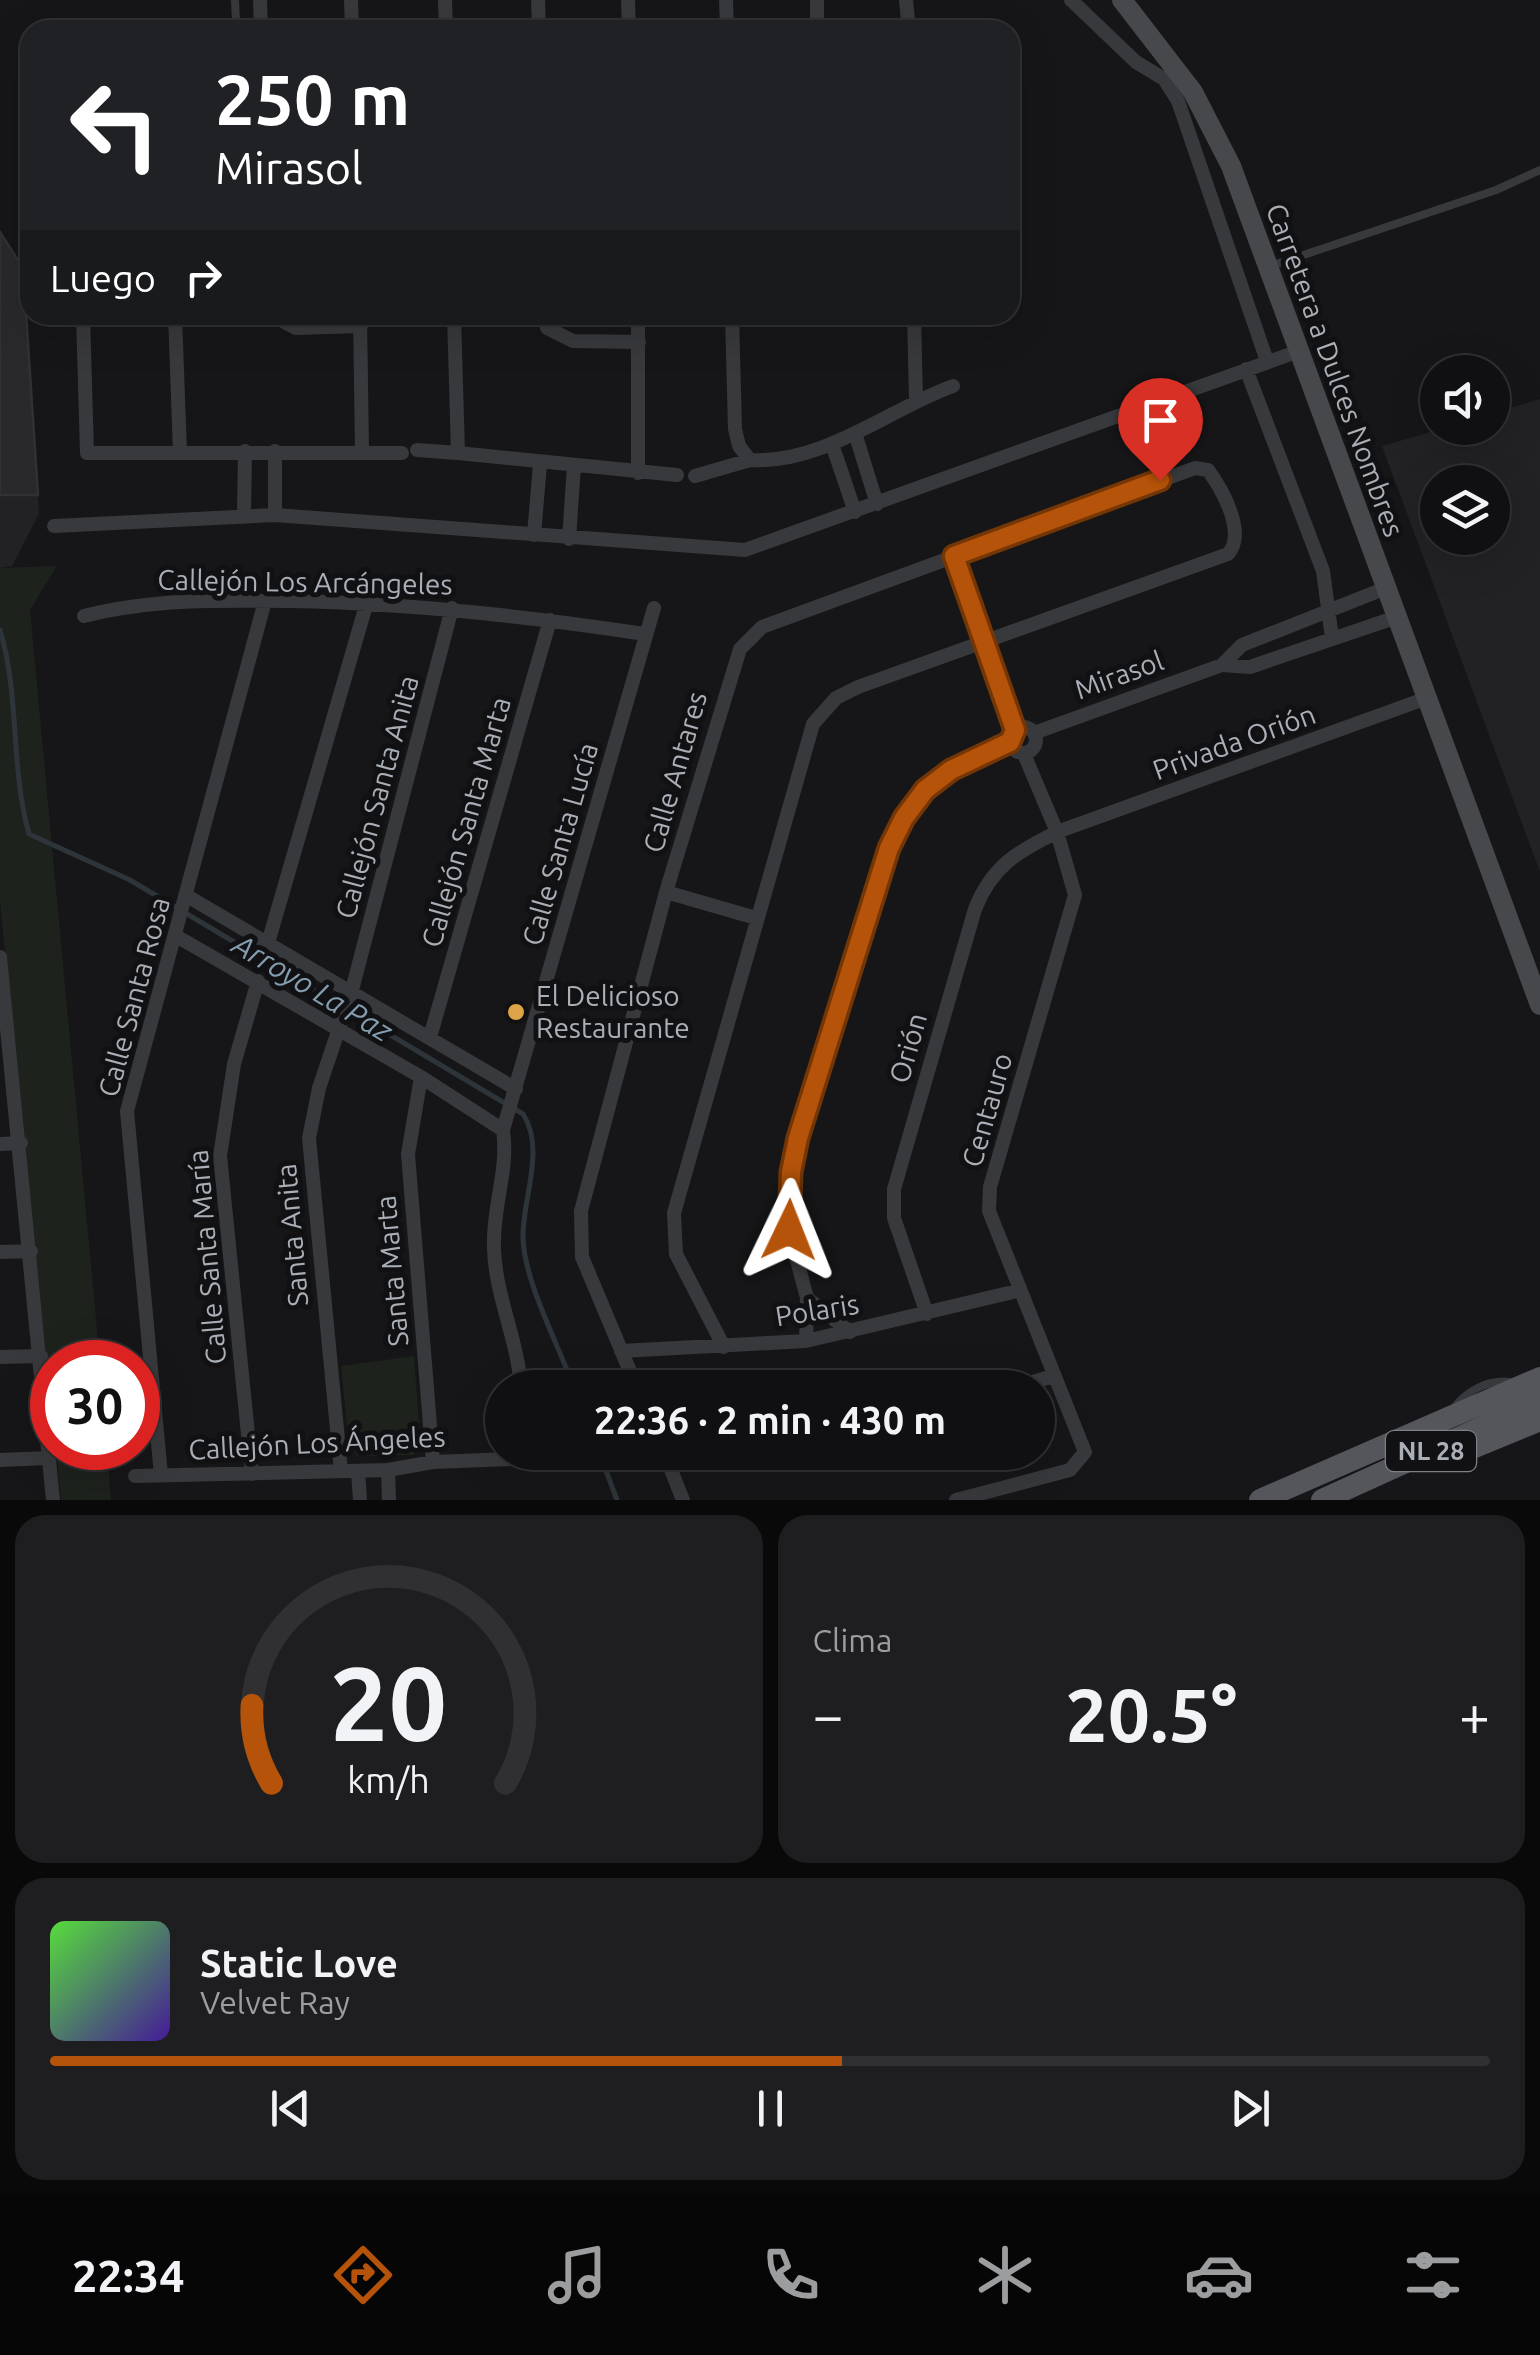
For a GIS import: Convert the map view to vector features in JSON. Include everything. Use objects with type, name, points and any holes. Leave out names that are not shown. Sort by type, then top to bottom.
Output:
[{"type":"main road","name":"Carretera a Dulces Nombres","points":[[1122,0],[1164,49],[1216,132],[1540,1004]]},
{"type":"main road","points":[[1260,1500],[1444,1420],[1536,1400]]},
{"type":"main road","name":"NL 28","points":[[1322,1500],[1536,1400]]},
{"type":"street","points":[[1071,0],[1136,62],[1164,79],[1178,101],[1267,362]]},
{"type":"street","points":[[83,325],[87,452],[410,451],[677,476]]},
{"type":"street","points":[[175,325],[180,452]]},
{"type":"street","points":[[290,325],[320,325]]},
{"type":"street","points":[[360,325],[362,451]]},
{"type":"street","points":[[454,325],[458,453]]},
{"type":"street","points":[[547,325],[564,340],[639,342]]},
{"type":"street","points":[[638,325],[638,473]]},
{"type":"street","points":[[732,325],[735,429],[742,453],[750,460]]},
{"type":"street","points":[[914,325],[916,400]]},
{"type":"street","points":[[54,526],[276,515],[745,550],[1299,351]]},
{"type":"street","points":[[1246,369],[1323,571],[1332,638]]},
{"type":"street","points":[[694,476],[832,444],[916,400],[953,386]]},
{"type":"street","points":[[855,433],[877,504]]},
{"type":"street","points":[[832,444],[855,512]]},
{"type":"street","points":[[244,451],[244,515]]},
{"type":"street","points":[[275,451],[276,515]]},
{"type":"street","points":[[534,535],[540,464]]},
{"type":"street","points":[[568,539],[574,466]]},
{"type":"street","name":"Calle Antares","points":[[629,1370],[587,1270],[578,1234],[586,1187],[666,892],[733,664],[750,636],[762,626],[1202,467],[1212,474],[1236,529],[1228,554],[985,642]]},
{"type":"street","points":[[806,1341],[807,1298],[789,1230],[791,1172],[889,848],[925,790],[951,770],[1012,736],[1022,727],[1034,732],[1035,746],[1024,754],[1012,736],[985,642],[954,556]]},
{"type":"street","name":"Mirasol","points":[[1222,666],[1242,645],[1386,588]]},
{"type":"street","name":"Calle Santa Rosa","points":[[161,1476],[127,1111],[265,600]]},
{"type":"street","points":[[268,943],[367,602]]},
{"type":"street","name":"Callejón Los Arcángeles","points":[[84,616],[141,604],[367,602],[452,608],[645,634]]},
{"type":"street","name":"Callejón Santa Anita","points":[[350,994],[452,608]]},
{"type":"street","name":"Calle Santa Lucía","points":[[519,1370],[494,1251],[504,1172],[503,1128],[654,608]]},
{"type":"street","name":"Mirasol","points":[[1034,732],[1222,666],[1250,666],[1397,617]]},
{"type":"street","name":"Callejón Santa Marta","points":[[430,1037],[550,620]]},
{"type":"street","points":[[724,1346],[676,1254],[674,1213],[805,748],[823,708],[858,687],[985,642]]},
{"type":"street","name":"Privada Orión","points":[[1057,832],[1427,698]]},
{"type":"street","name":"Centauro","points":[[1024,754],[1075,887],[988,1200],[992,1222],[1050,1370]]},
{"type":"street","name":"Orión","points":[[927,1314],[894,1218],[894,1189],[984,886],[1015,852],[1057,832]]},
{"type":"street","points":[[666,892],[756,918]]},
{"type":"street","points":[[186,901],[268,943],[430,1037],[515,1092]]},
{"type":"street","points":[[177,932],[341,1026],[503,1128]]},
{"type":"street","points":[[0,958],[39,1340]]},
{"type":"street","name":"Calle Santa María","points":[[252,1474],[220,1156],[231,1077],[258,980]]},
{"type":"street","name":"Santa Anita","points":[[342,1471],[308,1153],[319,1088],[350,994]]},
{"type":"street","name":"Santa Marta","points":[[421,1077],[408,1154],[433,1462]]},
{"type":"street","points":[[0,1144],[21,1143]]},
{"type":"street","points":[[0,1252],[31,1251]]},
{"type":"street","name":"Polaris","points":[[622,1352],[806,1341],[1017,1291]]},
{"type":"street","points":[[807,1298],[850,1332]]},
{"type":"street","points":[[0,1357],[30,1356]]},
{"type":"street","name":"Centauro","points":[[956,1500],[1070,1470],[1084,1452],[1055,1383]]},
{"type":"street","points":[[0,1460],[30,1459]]},
{"type":"street","name":"Callejón Los Ángeles","points":[[135,1476],[388,1470],[485,1459]]},
{"type":"street","points":[[49,1470],[53,1500]]},
{"type":"street","points":[[388,1470],[389,1500]]},
{"type":"street","points":[[671,1470],[683,1500]]},
{"type":"street","points":[[358,1471],[360,1500]]},
{"type":"lane","points":[[1268,267],[1496,190],[1540,170]]},
{"type":"shaded area","points":[[0,232],[20,263],[20,325],[27,325],[39,514],[12,566],[0,568]]},
{"type":"shaded area","points":[[1540,399],[1540,872],[1422,555],[1510,555],[1510,465],[1420,465],[1420,548],[1382,446],[1420,435],[1420,445],[1510,445],[1510,408]]},
{"type":"shaded area","points":[[57,566],[30,610],[98,1340],[45,1340],[0,902],[0,568]]},
{"type":"shaded area","points":[[414,1356],[421,1449],[413,1455],[357,1456],[349,1443],[341,1366]]},
{"type":"shaded area","points":[[58,1470],[109,1470],[111,1500],[61,1500]]},
{"type":"building","points":[[0,232],[20,263],[20,325],[27,325],[38,495],[0,495]]},
{"type":"waterway","name":"Arroyo La Paz","points":[[0,630],[29,834],[130,880],[523,1114],[533,1143],[524,1223],[525,1255],[567,1370]]},
{"type":"waterway","name":"Arroyo La Paz","points":[[606,1470],[617,1500]]},
{"type":"place","name":"El Delicioso Restaurante","points":[[516,1012]]},
{"type":"route","points":[[789,1230],[788,1202],[798,1138],[889,848],[904,818],[925,790],[951,770],[1010,742],[1015,730],[954,556],[1160,480]]}]
